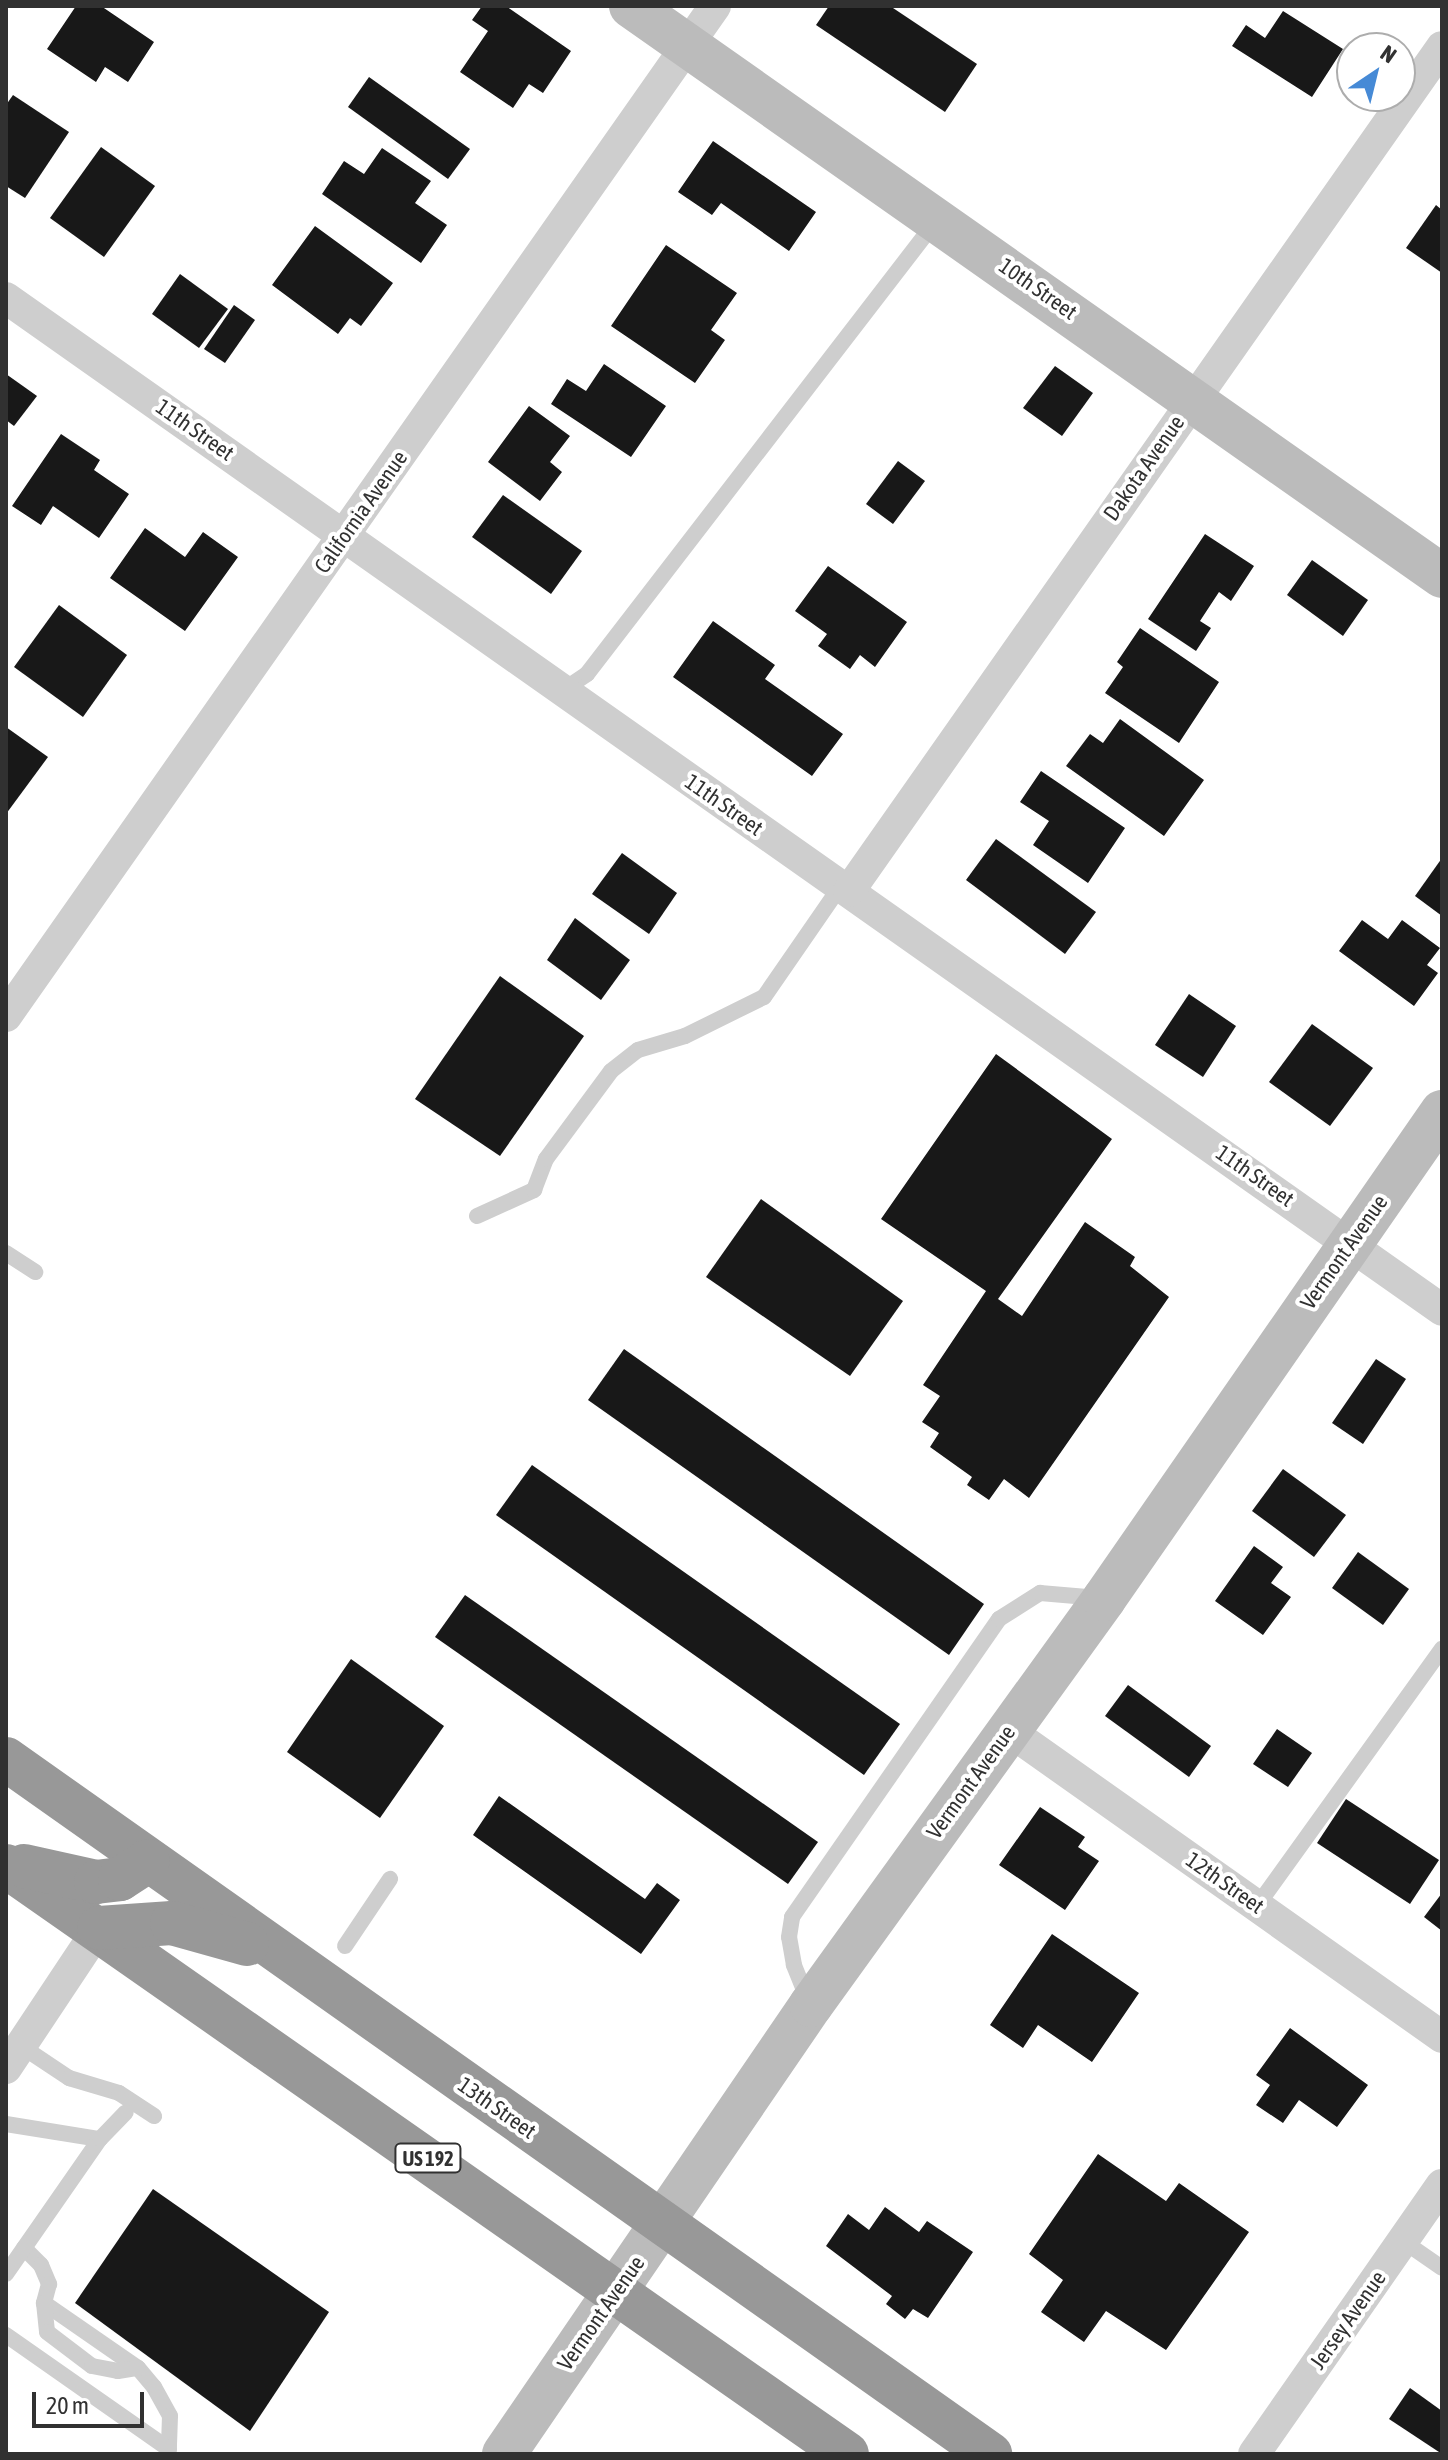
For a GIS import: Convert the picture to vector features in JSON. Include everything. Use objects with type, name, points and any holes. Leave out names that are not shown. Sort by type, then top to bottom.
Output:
[{"type":"highway","name":"13th Street","points":[[6,1759],[990,2454]]},
{"type":"highway","points":[[6,1864],[96,1882],[120,1879],[148,1861]]},
{"type":"highway","name":"US 192","points":[[6,1864],[847,2454]]},
{"type":"highway","points":[[99,1928],[172,1923],[276,1952]]},
{"type":"street","name":"10th Street","points":[[631,6],[1193,397],[1442,576]]},
{"type":"street","name":"California Avenue","points":[[6,1016],[715,6]]},
{"type":"street","name":"Dakota Avenue","points":[[845,889],[1442,47]]},
{"type":"street","name":"11th Street","points":[[6,298],[1442,1310]]},
{"type":"street","name":"Vermont Avenue","points":[[504,2454],[811,2005],[1104,1599],[1442,1112]]},
{"type":"street","name":"12th Street","points":[[1008,1730],[1442,2037]]},
{"type":"street","points":[[14,2057],[99,1928]]},
{"type":"street","name":"Jersey Avenue","points":[[1254,2454],[1442,2185]]},
{"type":"lane","points":[[562,691],[587,674],[937,219]]},
{"type":"lane","points":[[477,1216],[534,1190],[546,1159],[611,1071],[638,1050],[685,1036],[764,997],[845,889]]},
{"type":"lane","points":[[6,1253],[35,1272]]},
{"type":"lane","points":[[811,2005],[794,1965],[789,1937],[792,1917],[999,1619],[1040,1593],[1104,1599]]},
{"type":"lane","points":[[1257,1906],[1442,1649]]},
{"type":"lane","points":[[345,1946],[390,1879]]},
{"type":"lane","points":[[14,2057],[119,2093],[154,2116]]},
{"type":"lane","points":[[6,2274],[100,2139],[126,2112]]},
{"type":"lane","points":[[6,2124],[100,2139]]},
{"type":"lane","points":[[1403,2241],[1442,2268]]},
{"type":"lane","points":[[24,2248],[41,2265],[49,2284],[44,2303],[47,2332],[92,2366],[118,2371],[138,2368]]},
{"type":"lane","points":[[6,2335],[169,2449],[170,2416],[138,2368],[44,2303]]},
{"type":"building","points":[[76,6],[101,6],[154,42],[128,82],[105,67],[96,82],[47,49]]},
{"type":"building","points":[[482,6],[506,6],[571,51],[543,93],[529,84],[513,108],[460,72],[488,31],[472,20]]},
{"type":"building","points":[[829,6],[890,6],[977,64],[945,112],[816,25]]},
{"type":"building","points":[[1283,11],[1336,45],[1336,60],[1312,97],[1232,46],[1246,25],[1265,38]]},
{"type":"building","points":[[369,77],[470,149],[448,179],[348,107]]},
{"type":"building","points":[[13,95],[69,132],[25,198],[6,186],[6,105]]},
{"type":"building","points":[[713,141],[816,212],[789,251],[721,203],[712,215],[678,192]]},
{"type":"building","points":[[101,147],[155,186],[104,257],[50,218]]},
{"type":"building","points":[[382,148],[431,181],[415,203],[447,225],[421,263],[322,194],[344,161],[364,174]]},
{"type":"building","points":[[1436,205],[1442,210],[1442,273],[1406,248]]},
{"type":"building","points":[[315,226],[393,283],[361,326],[350,318],[338,334],[272,285]]},
{"type":"building","points":[[666,245],[737,293],[711,330],[725,340],[695,383],[611,326]]},
{"type":"building","points":[[180,274],[228,309],[199,348],[152,314]]},
{"type":"building","points":[[234,305],[255,320],[225,363],[204,349]]},
{"type":"building","points":[[604,364],[666,406],[631,457],[551,404],[567,379],[586,391]]},
{"type":"building","points":[[1055,366],[1093,393],[1062,436],[1023,408]]},
{"type":"building","points":[[6,374],[37,396],[14,426],[6,420]]},
{"type":"building","points":[[529,406],[570,436],[550,462],[562,472],[540,501],[488,462]]},
{"type":"building","points":[[61,434],[100,460],[94,470],[129,494],[99,538],[53,506],[41,525],[12,506]]},
{"type":"building","points":[[898,461],[925,481],[893,524],[866,504]]},
{"type":"building","points":[[503,495],[582,551],[551,594],[472,537]]},
{"type":"building","points":[[145,528],[185,557],[203,532],[238,557],[185,631],[110,578]]},
{"type":"building","points":[[1205,534],[1254,566],[1231,601],[1219,592],[1200,621],[1211,628],[1196,651],[1148,619]]},
{"type":"building","points":[[1312,560],[1368,600],[1343,636],[1287,595]]},
{"type":"building","points":[[828,566],[907,622],[875,667],[860,655],[850,669],[818,646],[827,634],[795,611]]},
{"type":"building","points":[[59,605],[127,655],[83,717],[14,667]]},
{"type":"building","points":[[713,621],[775,665],[765,679],[843,734],[812,776],[673,677]]},
{"type":"building","points":[[1140,628],[1219,682],[1179,743],[1105,693],[1123,667],[1117,662]]},
{"type":"building","points":[[1120,719],[1204,780],[1164,836],[1066,766],[1090,734],[1103,743]]},
{"type":"building","points":[[6,727],[48,757],[6,814]]},
{"type":"building","points":[[1041,771],[1125,828],[1088,883],[1033,845],[1049,821],[1020,802]]},
{"type":"building","points":[[996,839],[1096,912],[1065,954],[966,880]]},
{"type":"building","points":[[622,853],[677,893],[649,934],[592,894]]},
{"type":"building","points":[[1442,858],[1442,916],[1415,896]]},
{"type":"building","points":[[575,918],[630,960],[601,1000],[547,960]]},
{"type":"building","points":[[1362,920],[1388,939],[1402,920],[1440,948],[1427,965],[1438,973],[1414,1006],[1339,951]]},
{"type":"building","points":[[500,976],[584,1036],[500,1156],[415,1099]]},
{"type":"building","points":[[1189,994],[1236,1026],[1203,1077],[1155,1045]]},
{"type":"building","points":[[1312,1024],[1373,1068],[1330,1126],[1269,1082]]},
{"type":"building","points":[[996,1054],[1112,1139],[998,1299],[1022,1316],[1085,1222],[1135,1257],[1130,1266],[1169,1297],[1029,1498],[1004,1479],[989,1500],[967,1485],[972,1477],[930,1447],[939,1433],[922,1422],[940,1396],[923,1385],[986,1291],[881,1219]]},
{"type":"building","points":[[761,1199],[903,1301],[850,1376],[706,1277]]},
{"type":"building","points":[[624,1349],[984,1604],[949,1655],[588,1400]]},
{"type":"building","points":[[1376,1359],[1406,1379],[1363,1444],[1332,1423]]},
{"type":"building","points":[[532,1465],[900,1724],[864,1775],[496,1515]]},
{"type":"building","points":[[1283,1469],[1346,1515],[1314,1557],[1252,1511]]},
{"type":"building","points":[[1254,1546],[1283,1567],[1271,1583],[1291,1597],[1263,1635],[1215,1601]]},
{"type":"building","points":[[1358,1552],[1409,1589],[1383,1625],[1332,1588]]},
{"type":"building","points":[[465,1595],[818,1842],[788,1884],[435,1637]]},
{"type":"building","points":[[351,1659],[444,1726],[380,1818],[287,1752]]},
{"type":"building","points":[[1128,1685],[1211,1746],[1189,1777],[1105,1716]]},
{"type":"building","points":[[1277,1729],[1312,1753],[1288,1787],[1253,1764]]},
{"type":"building","points":[[499,1796],[645,1899],[657,1883],[680,1900],[641,1954],[473,1835]]},
{"type":"building","points":[[1346,1799],[1439,1860],[1410,1904],[1317,1843]]},
{"type":"building","points":[[1040,1807],[1085,1837],[1078,1847],[1099,1861],[1065,1910],[999,1865]]},
{"type":"building","points":[[1442,1893],[1442,1931],[1424,1917]]},
{"type":"building","points":[[1052,1934],[1139,1993],[1092,2062],[1038,2025],[1023,2048],[990,2025]]},
{"type":"building","points":[[1290,2028],[1368,2085],[1337,2127],[1299,2100],[1283,2123],[1256,2105],[1270,2085],[1256,2075]]},
{"type":"building","points":[[1098,2154],[1166,2201],[1179,2183],[1249,2232],[1166,2350],[1106,2311],[1084,2342],[1041,2312],[1063,2280],[1029,2254]]},
{"type":"building","points":[[153,2189],[329,2312],[250,2431],[75,2303]]},
{"type":"building","points":[[885,2207],[919,2232],[927,2221],[973,2252],[928,2318],[913,2309],[905,2319],[886,2304],[892,2296],[826,2246],[848,2214],[869,2230]]},
{"type":"building","points":[[1410,2388],[1442,2411],[1442,2454],[1389,2419]]}]
